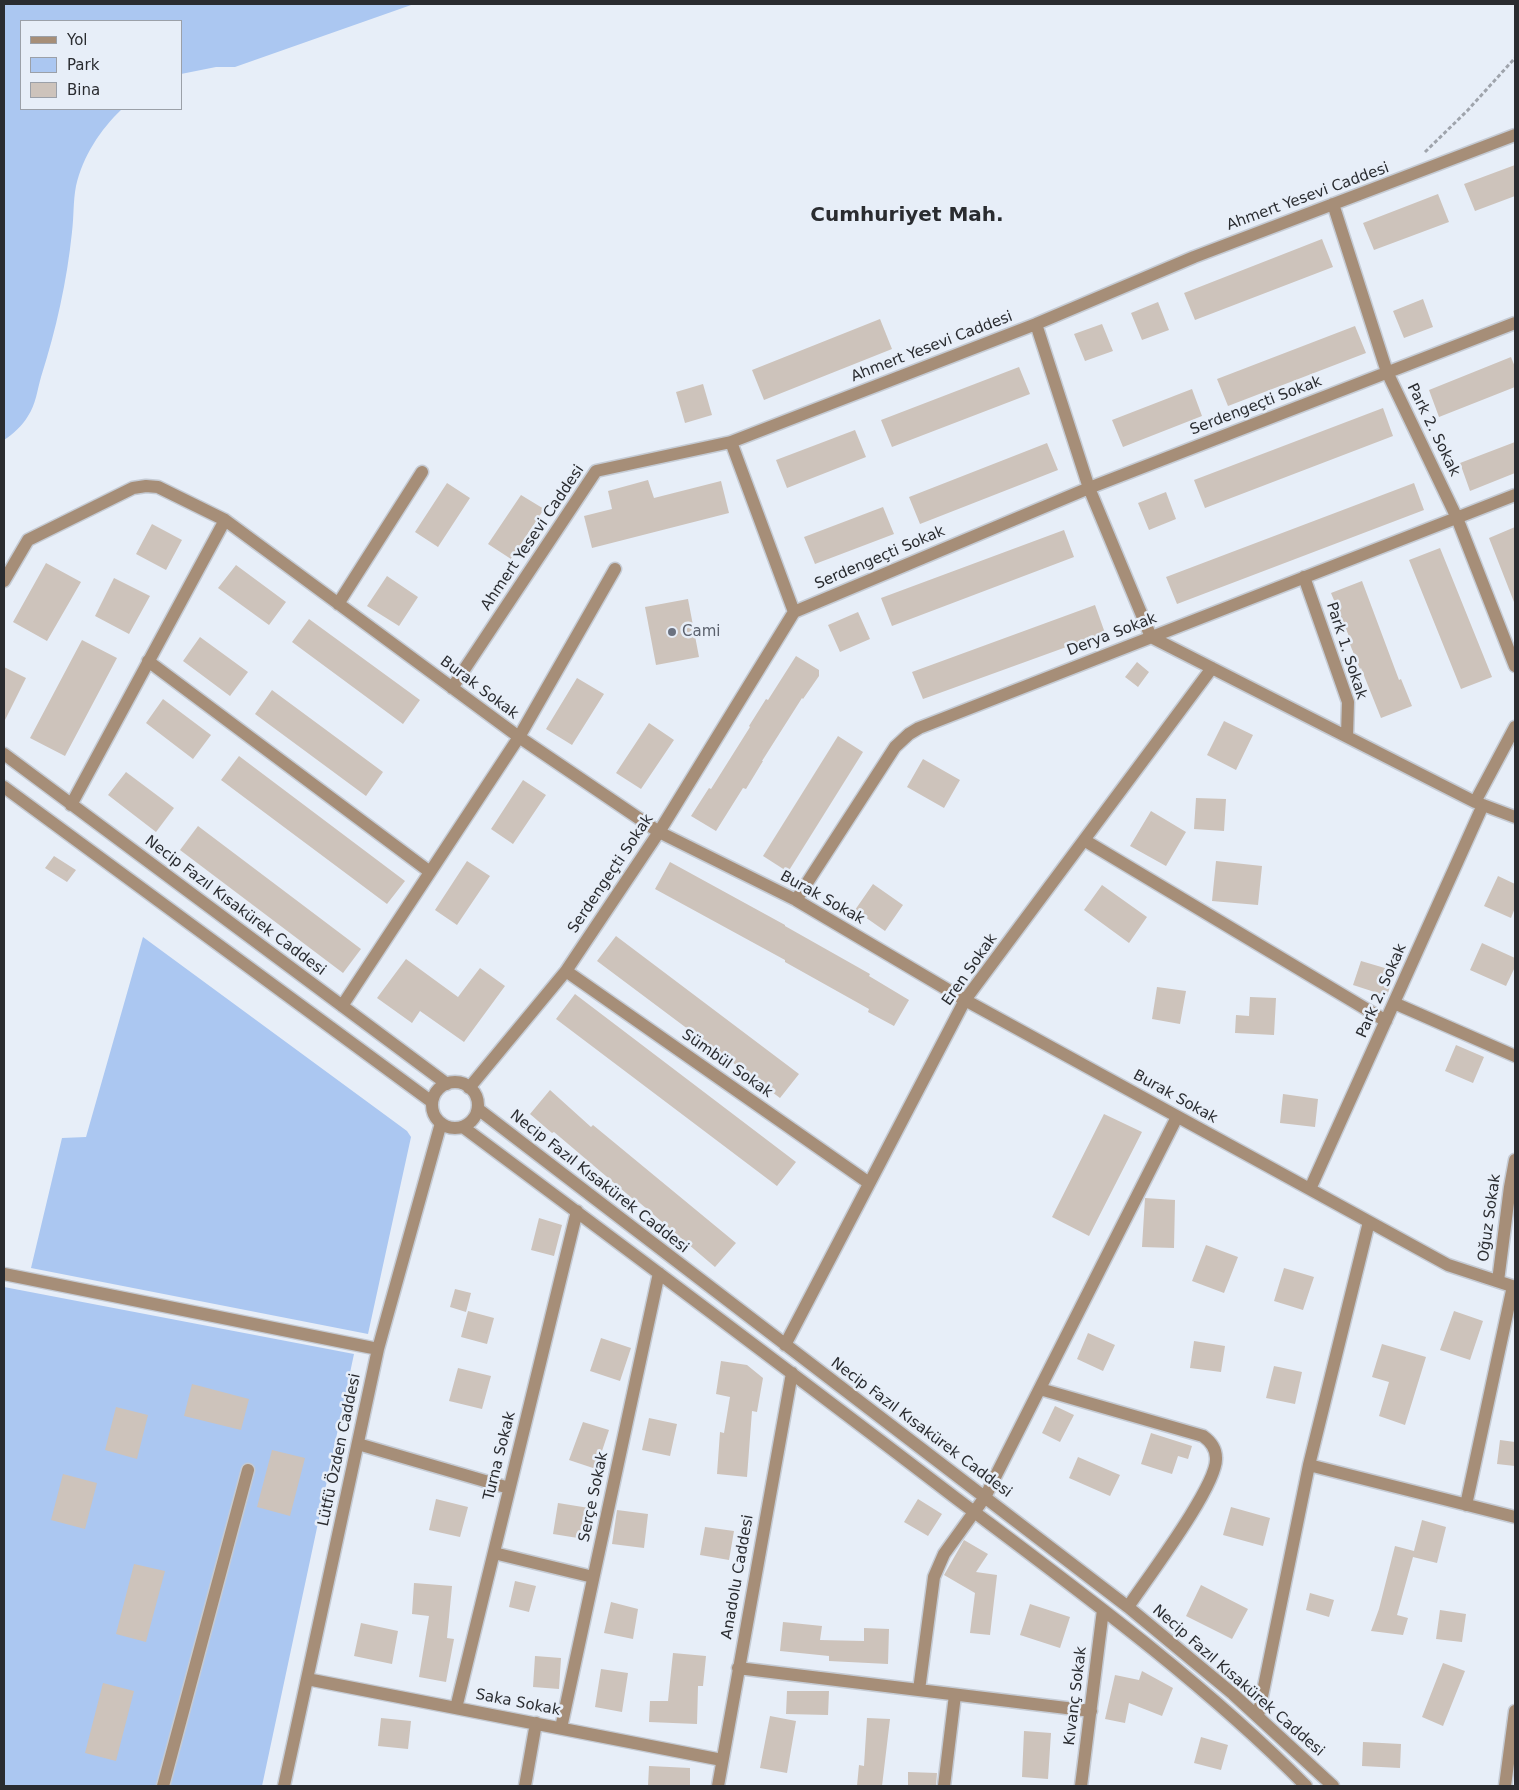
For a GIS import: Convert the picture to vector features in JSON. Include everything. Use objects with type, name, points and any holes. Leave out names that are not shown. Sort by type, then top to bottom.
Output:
[{"type":"street","name":"Ahmert Yesevi Caddesi","points":[[452,688],[596,471],[731,442],[1036,324],[1194,257],[1515,136]]},
{"type":"street","name":"Park 2. Sokak","points":[[1334,204],[1387,372],[1457,518],[1515,666]]},
{"type":"street","name":"Serdengeçti Sokak","points":[[470,1088],[566,971],[659,832],[794,612],[1089,488],[1515,322]]},
{"type":"street","points":[[1036,324],[1089,488],[1152,637],[1479,803],[1515,818]]},
{"type":"street","points":[[731,442],[794,612]]},
{"type":"street","points":[[338,604],[422,472]]},
{"type":"street","name":"Burak Sokak","points":[[4,581],[28,540],[133,488],[158,487],[225,520],[519,737],[659,832],[796,900],[966,1000],[1448,1265],[1514,1286]]},
{"type":"street","name":"Derya Sokak","points":[[796,900],[895,747],[909,734],[928,723],[1515,495]]},
{"type":"street","points":[[71,804],[225,520]]},
{"type":"street","points":[[342,1006],[519,737],[615,569]]},
{"type":"street","name":"Park 1. Sokak","points":[[1304,577],[1348,702],[1346,736]]},
{"type":"street","points":[[148,661],[430,872]]},
{"type":"street","name":"Eren Sokak","points":[[785,1345],[966,1000],[1212,668]]},
{"type":"street","name":"Park 2. Sokak","points":[[1310,1190],[1394,1003],[1479,803],[1515,727]]},
{"type":"street","name":"Necip Fazıl Kısakürek Caddesi","points":[[4,754],[447,1084]]},
{"type":"street","points":[[4,787],[432,1102]]},
{"type":"street","points":[[1084,840],[1386,1021]]},
{"type":"street","name":"Sümbül Sokak","points":[[566,971],[869,1184]]},
{"type":"street","points":[[1394,1003],[1515,1056]]},
{"type":"street","points":[[447,1084],[463,1084],[470,1088],[478,1101],[478,1109],[470,1123],[463,1127],[447,1127],[440,1123],[432,1110],[435,1094],[447,1084]]},
{"type":"street","name":"Necip Fazıl Kısakürek Caddesi","points":[[478,1109],[1175,1644],[1258,1716],[1333,1786]]},
{"type":"street","points":[[919,1690],[934,1577],[944,1554],[985,1497],[1177,1117]]},
{"type":"street","name":"Lütfü Özden Caddesi","points":[[284,1786],[378,1349],[440,1123]]},
{"type":"street","name":"Necip Fazıl Kısakürek Caddesi","points":[[463,1127],[659,1272],[1103,1610],[1212,1699],[1306,1786]]},
{"type":"street","name":"Oğuz Sokak","points":[[1498,1281],[1515,1160]]},
{"type":"street","name":"Turna Sokak","points":[[456,1708],[577,1212]]},
{"type":"street","points":[[1258,1716],[1309,1466],[1369,1222]]},
{"type":"street","name":"Serçe Sokak","points":[[561,1728],[659,1272]]},
{"type":"street","points":[[4,1274],[378,1349]]},
{"type":"street","points":[[1466,1505],[1514,1286]]},
{"type":"street","name":"Anadolu Caddesi","points":[[718,1786],[792,1373]]},
{"type":"street","points":[[1040,1389],[1203,1436],[1213,1446],[1216,1466],[1200,1501],[1128,1607]]},
{"type":"street","points":[[358,1444],[509,1488]]},
{"type":"street","points":[[1309,1466],[1515,1517]]},
{"type":"street","points":[[163,1786],[248,1470]]},
{"type":"street","points":[[494,1553],[593,1577]]},
{"type":"street","name":"Kıvanç Sokak","points":[[1082,1786],[1103,1610]]},
{"type":"street","points":[[738,1668],[1091,1711]]},
{"type":"street","name":"Saka Sokak","points":[[307,1678],[722,1760]]},
{"type":"street","points":[[944,1786],[954,1694]]},
{"type":"street","points":[[1505,1786],[1515,1711]]},
{"type":"street","points":[[525,1786],[536,1723]]},
{"type":"path","points":[[1421,155],[1467,111],[1515,58]]},
{"type":"green space","points":[[4,4],[414,4],[235,67],[216,67],[182,74],[182,20],[20,20],[20,110],[121,110],[93,144],[79,175],[75,192],[70,250],[64,287],[36,397],[26,420],[4,440]]},
{"type":"green space","points":[[143,937],[407,1131],[411,1137],[368,1334],[31,1268],[62,1138],[86,1137]]},
{"type":"green space","points":[[4,1287],[354,1354],[262,1786],[4,1786]]},
{"type":"building","points":[[1515,165],[1515,196],[1475,211],[1464,184]]},
{"type":"building","points":[[1438,194],[1449,222],[1374,250],[1363,223]]},
{"type":"building","points":[[1322,239],[1333,267],[1195,320],[1184,293]]},
{"type":"building","points":[[1423,299],[1433,327],[1404,338],[1393,311]]},
{"type":"building","points":[[1158,302],[1169,330],[1142,340],[1131,313]]},
{"type":"building","points":[[880,319],[892,349],[764,400],[752,370]]},
{"type":"building","points":[[1102,324],[1113,351],[1085,361],[1074,334]]},
{"type":"building","points":[[1355,326],[1366,353],[1228,406],[1217,379]]},
{"type":"building","points":[[1511,357],[1515,367],[1515,387],[1439,417],[1429,390]]},
{"type":"building","points":[[1019,367],[1030,394],[892,447],[881,420]]},
{"type":"building","points":[[703,384],[712,415],[685,423],[676,392]]},
{"type":"building","points":[[1192,389],[1202,416],[1123,447],[1112,420]]},
{"type":"building","points":[[1383,408],[1393,436],[1205,508],[1194,480]]},
{"type":"building","points":[[855,430],[866,457],[787,488],[776,460]]},
{"type":"building","points":[[1515,442],[1515,473],[1470,491],[1460,463]]},
{"type":"building","points":[[1047,443],[1058,470],[920,524],[909,497]]},
{"type":"building","points":[[648,480],[654,498],[721,481],[729,513],[592,548],[584,516],[612,509],[608,491]]},
{"type":"building","points":[[447,483],[470,498],[438,547],[415,532]]},
{"type":"building","points":[[1414,483],[1424,510],[1177,604],[1166,577]]},
{"type":"building","points":[[1166,492],[1176,519],[1149,530],[1138,503]]},
{"type":"building","points":[[521,495],[544,509],[511,559],[488,544]]},
{"type":"building","points":[[883,507],[894,534],[815,564],[804,537]]},
{"type":"building","points":[[152,524],[182,540],[166,570],[136,554]]},
{"type":"building","points":[[1515,527],[1515,602],[1514,602],[1489,538]]},
{"type":"building","points":[[1064,530],[1074,557],[892,626],[881,598]]},
{"type":"building","points":[[1440,548],[1492,677],[1461,689],[1409,560]]},
{"type":"building","points":[[46,563],[81,582],[47,641],[13,622]]},
{"type":"building","points":[[236,565],[286,602],[269,625],[218,588]]},
{"type":"building","points":[[387,576],[418,597],[399,626],[367,606]]},
{"type":"building","points":[[114,578],[150,596],[129,634],[95,616]]},
{"type":"building","points":[[1362,581],[1399,680],[1401,679],[1412,706],[1381,718],[1331,593]]},
{"type":"building","name":"Cami","points":[[688,599],[699,657],[656,665],[645,607]]},
{"type":"building","points":[[1095,605],[1105,633],[923,699],[912,672]]},
{"type":"building","points":[[858,612],[870,639],[840,652],[828,625]]},
{"type":"building","points":[[309,619],[420,700],[403,724],[292,642]]},
{"type":"building","points":[[200,637],[248,672],[230,696],[183,661]]},
{"type":"building","points":[[82,640],[117,658],[65,756],[30,738]]},
{"type":"building","points":[[796,656],[819,670],[819,676],[802,698],[746,789],[743,788],[716,831],[691,816],[709,788],[711,789],[766,699],[768,700]]},
{"type":"building","points":[[1137,662],[1149,672],[1138,687],[1125,677]]},
{"type":"building","points":[[4,667],[26,678],[4,722]]},
{"type":"building","points":[[577,678],[604,694],[572,745],[546,729]]},
{"type":"building","points":[[272,690],[383,772],[366,796],[255,714]]},
{"type":"building","points":[[163,699],[211,735],[193,759],[146,723]]},
{"type":"building","points":[[1224,721],[1253,735],[1236,770],[1207,755]]},
{"type":"building","points":[[649,723],[674,740],[641,789],[616,773]]},
{"type":"building","points":[[838,736],[863,752],[788,872],[763,856]]},
{"type":"building","points":[[239,756],[405,881],[387,904],[221,780]]},
{"type":"building","points":[[923,759],[960,780],[944,808],[907,787]]},
{"type":"building","points":[[126,772],[174,808],[156,832],[108,795]]},
{"type":"building","points":[[523,780],[546,795],[513,844],[491,829]]},
{"type":"building","points":[[1196,798],[1226,799],[1224,831],[1194,829]]},
{"type":"building","points":[[1151,811],[1186,832],[1166,866],[1130,846]]},
{"type":"building","points":[[198,826],[361,949],[343,973],[180,850]]},
{"type":"building","points":[[54,856],[76,870],[67,882],[45,868]]},
{"type":"building","points":[[467,861],[490,876],[457,925],[435,910]]},
{"type":"building","points":[[1216,861],[1262,866],[1258,905],[1212,901]]},
{"type":"building","points":[[670,862],[870,974],[869,976],[909,1000],[894,1026],[868,1012],[869,1009],[785,962],[785,960],[655,889]]},
{"type":"building","points":[[1498,876],[1515,884],[1515,908],[1511,918],[1484,906]]},
{"type":"building","points":[[873,884],[903,905],[885,931],[855,910]]},
{"type":"building","points":[[1102,885],[1147,917],[1129,943],[1084,910]]},
{"type":"building","points":[[616,936],[799,1074],[780,1098],[597,961]]},
{"type":"building","points":[[1482,943],[1515,958],[1515,967],[1506,986],[1470,970]]},
{"type":"building","points":[[406,959],[458,997],[480,968],[505,986],[464,1042],[420,1011],[412,1023],[377,998]]},
{"type":"building","points":[[1361,961],[1395,971],[1387,996],[1353,985]]},
{"type":"building","points":[[1157,987],[1186,991],[1180,1024],[1152,1019]]},
{"type":"building","points":[[575,994],[796,1162],[777,1186],[556,1019]]},
{"type":"building","points":[[1250,997],[1276,998],[1274,1035],[1235,1033],[1236,1015],[1249,1016]]},
{"type":"building","points":[[1456,1045],[1484,1057],[1473,1083],[1445,1071]]},
{"type":"building","points":[[550,1090],[591,1127],[593,1125],[736,1243],[715,1267],[634,1198],[530,1114]]},
{"type":"building","points":[[1283,1094],[1318,1099],[1315,1127],[1280,1123]]},
{"type":"building","points":[[1104,1114],[1142,1132],[1089,1236],[1052,1217]]},
{"type":"building","points":[[1145,1198],[1175,1200],[1174,1248],[1142,1247]]},
{"type":"building","points":[[539,1218],[562,1225],[554,1256],[531,1250]]},
{"type":"building","points":[[1206,1245],[1238,1257],[1224,1293],[1192,1281]]},
{"type":"building","points":[[1284,1268],[1314,1277],[1303,1310],[1274,1301]]},
{"type":"building","points":[[455,1289],[471,1293],[466,1312],[450,1307]]},
{"type":"building","points":[[468,1311],[494,1318],[487,1344],[461,1337]]},
{"type":"building","points":[[1454,1311],[1483,1321],[1470,1360],[1440,1350]]},
{"type":"building","points":[[1088,1333],[1115,1345],[1103,1371],[1077,1359]]},
{"type":"building","points":[[601,1338],[631,1348],[620,1381],[590,1371]]},
{"type":"building","points":[[1194,1341],[1225,1346],[1221,1372],[1190,1368]]},
{"type":"building","points":[[1382,1344],[1426,1357],[1405,1425],[1379,1416],[1389,1382],[1372,1377]]},
{"type":"building","points":[[721,1361],[747,1365],[763,1378],[757,1412],[752,1411],[747,1477],[717,1474],[720,1432],[724,1433],[730,1397],[716,1394]]},
{"type":"building","points":[[1274,1366],[1302,1372],[1295,1404],[1266,1398]]},
{"type":"building","points":[[458,1368],[491,1376],[482,1409],[449,1401]]},
{"type":"building","points":[[192,1384],[249,1399],[241,1430],[184,1416]]},
{"type":"building","points":[[1055,1406],[1074,1415],[1060,1442],[1042,1433]]},
{"type":"building","points":[[116,1407],[148,1415],[137,1459],[105,1450]]},
{"type":"building","points":[[649,1418],[677,1424],[670,1456],[642,1450]]},
{"type":"building","points":[[583,1422],[609,1430],[596,1469],[569,1460]]},
{"type":"building","points":[[1151,1433],[1192,1446],[1188,1459],[1178,1456],[1172,1474],[1141,1464]]},
{"type":"building","points":[[1500,1440],[1515,1442],[1515,1466],[1497,1464]]},
{"type":"building","points":[[272,1450],[305,1458],[290,1516],[257,1507]]},
{"type":"building","points":[[1078,1457],[1120,1475],[1110,1496],[1069,1478]]},
{"type":"building","points":[[63,1474],[97,1483],[85,1529],[51,1520]]},
{"type":"building","points":[[436,1499],[468,1507],[460,1537],[429,1530]]},
{"type":"building","points":[[918,1499],[942,1514],[928,1536],[904,1522]]},
{"type":"building","points":[[558,1503],[589,1508],[584,1539],[553,1534]]},
{"type":"building","points":[[1231,1507],[1270,1518],[1263,1546],[1223,1535]]},
{"type":"building","points":[[617,1510],[648,1514],[644,1548],[612,1544]]},
{"type":"building","points":[[1422,1520],[1446,1527],[1437,1563],[1413,1557],[1397,1615],[1408,1618],[1403,1635],[1371,1631],[1379,1609],[1395,1546],[1414,1551]]},
{"type":"building","points":[[705,1527],[734,1531],[729,1560],[700,1555]]},
{"type":"building","points":[[964,1540],[988,1554],[976,1572],[997,1575],[990,1635],[970,1633],[975,1593],[944,1575]]},
{"type":"building","points":[[134,1564],[165,1571],[146,1642],[116,1634]]},
{"type":"building","points":[[515,1581],[536,1586],[529,1612],[509,1607]]},
{"type":"building","points":[[414,1583],[452,1586],[447,1638],[454,1639],[446,1682],[419,1677],[429,1616],[412,1614]]},
{"type":"building","points":[[1201,1585],[1248,1609],[1232,1639],[1186,1616]]},
{"type":"building","points":[[1310,1593],[1334,1600],[1329,1617],[1306,1610]]},
{"type":"building","points":[[611,1602],[638,1609],[633,1639],[604,1633]]},
{"type":"building","points":[[1030,1604],[1070,1617],[1060,1648],[1020,1635]]},
{"type":"building","points":[[1440,1610],[1466,1614],[1462,1642],[1436,1639]]},
{"type":"building","points":[[783,1622],[822,1626],[820,1640],[864,1641],[864,1628],[889,1629],[888,1664],[829,1661],[829,1656],[780,1651]]},
{"type":"building","points":[[361,1623],[398,1631],[392,1664],[354,1656]]},
{"type":"building","points":[[673,1653],[706,1656],[703,1686],[698,1686],[697,1724],[649,1722],[650,1701],[668,1701]]},
{"type":"building","points":[[535,1656],[561,1658],[559,1689],[533,1687]]},
{"type":"building","points":[[1443,1663],[1465,1671],[1443,1726],[1422,1717]]},
{"type":"building","points":[[601,1669],[628,1673],[622,1712],[595,1707]]},
{"type":"building","points":[[1142,1671],[1173,1688],[1162,1716],[1129,1703],[1125,1723],[1105,1719],[1115,1675],[1139,1680]]},
{"type":"building","points":[[103,1683],[134,1691],[116,1761],[85,1753]]},
{"type":"building","points":[[787,1691],[829,1691],[828,1715],[786,1714]]},
{"type":"building","points":[[770,1716],[796,1721],[787,1773],[760,1768]]},
{"type":"building","points":[[381,1718],[411,1721],[408,1749],[378,1746]]},
{"type":"building","points":[[867,1718],[890,1719],[882,1786],[857,1786],[859,1765],[864,1766]]},
{"type":"building","points":[[1024,1731],[1051,1733],[1048,1779],[1022,1777]]},
{"type":"building","points":[[1201,1737],[1228,1745],[1221,1770],[1194,1763]]},
{"type":"building","points":[[1363,1742],[1401,1744],[1400,1768],[1362,1766]]},
{"type":"building","points":[[649,1766],[690,1768],[690,1786],[648,1786]]},
{"type":"building","points":[[908,1772],[937,1773],[936,1786],[908,1786]]},
{"type":"place","name":"Cami","points":[[672,632]]},
{"type":"district","name":"Cumhuriyet Mah.","points":[[907,216]]}]
